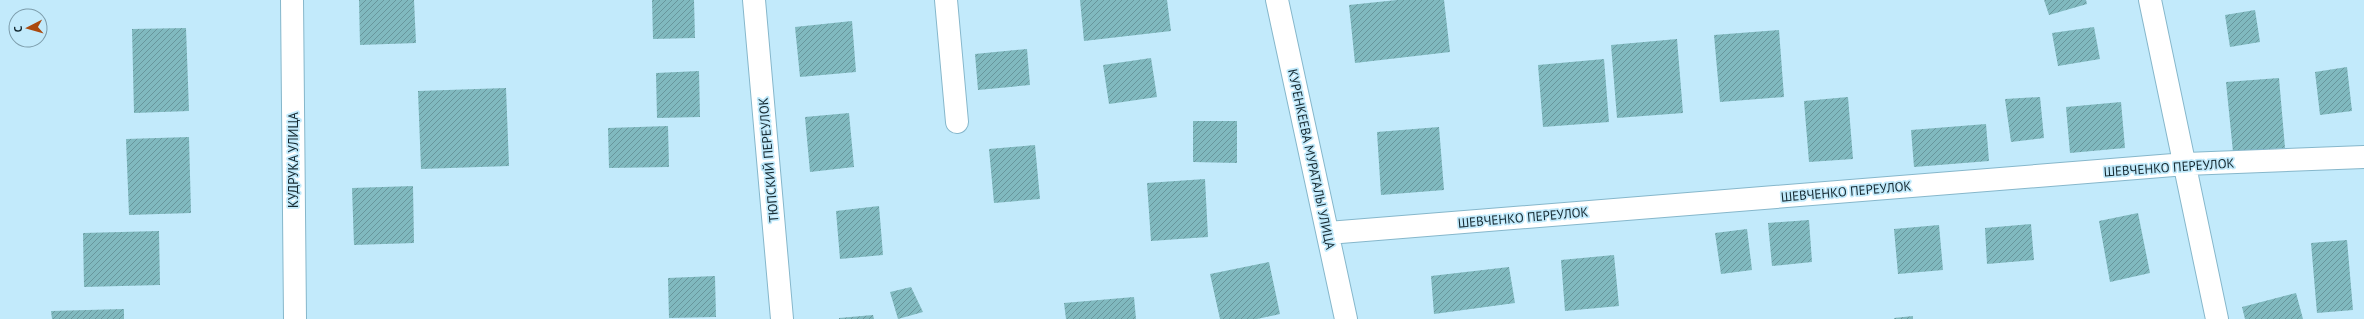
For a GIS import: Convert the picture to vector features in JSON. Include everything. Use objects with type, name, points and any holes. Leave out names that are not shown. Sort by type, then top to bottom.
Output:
[{"type":"street","name":"КУДРУКА УЛИЦА","points":[[292,0],[295,319]]},
{"type":"street","name":"ТЮПСКИЙ ПЕРЕУЛОК","points":[[754,0],[782,319]]},
{"type":"street","points":[[946,0],[957,122]]},
{"type":"street","name":"КУРЕНКЕЕВА МУРАТАЛЫ УЛИЦА","points":[[1277,0],[1346,319]]},
{"type":"street","points":[[2150,0],[2186,164],[2217,319]]},
{"type":"street","name":"ШЕВЧЕНКО ПЕРЕУЛОК","points":[[1328,233],[2186,164],[2364,157]]},
{"type":"building","points":[[359,0],[414,0],[416,43],[360,45]]},
{"type":"building","points":[[652,0],[694,0],[695,38],[653,39]]},
{"type":"building","points":[[1080,0],[1167,0],[1171,31],[1084,41]]},
{"type":"building","points":[[1397,0],[1444,0],[1450,52],[1355,63],[1349,5]]},
{"type":"building","points":[[2044,0],[2086,0],[2087,4],[2049,15]]},
{"type":"building","points":[[2255,10],[2260,42],[2230,47],[2225,15]]},
{"type":"building","points":[[852,21],[856,72],[800,77],[795,27]]},
{"type":"building","points":[[2094,27],[2100,59],[2058,66],[2052,33]]},
{"type":"building","points":[[186,28],[189,111],[134,113],[132,29]]},
{"type":"building","points":[[1779,30],[1784,97],[1720,102],[1714,35]]},
{"type":"building","points":[[1677,39],[1683,113],[1617,118],[1611,45]]},
{"type":"building","points":[[1027,49],[1030,85],[978,90],[975,54]]},
{"type":"building","points":[[1151,58],[1157,97],[1109,104],[1103,65]]},
{"type":"building","points":[[1604,59],[1609,122],[1543,127],[1538,65]]},
{"type":"building","points":[[2347,67],[2352,111],[2320,115],[2315,72]]},
{"type":"building","points":[[699,71],[700,117],[657,118],[656,73]]},
{"type":"building","points":[[2279,78],[2285,148],[2233,152],[2226,82]]},
{"type":"building","points":[[506,88],[509,166],[421,169],[418,91]]},
{"type":"building","points":[[1848,97],[1853,159],[1809,162],[1804,101]]},
{"type":"building","points":[[2040,97],[2044,138],[2011,142],[2005,99]]},
{"type":"building","points":[[2121,102],[2125,148],[2070,153],[2066,107]]},
{"type":"building","points":[[849,113],[854,167],[810,172],[805,117]]},
{"type":"building","points":[[1193,121],[1237,121],[1237,163],[1193,162]]},
{"type":"building","points":[[1986,124],[1989,161],[1914,167],[1911,130]]},
{"type":"building","points":[[668,126],[669,167],[609,168],[608,128]]},
{"type":"building","points":[[1439,127],[1444,190],[1381,195],[1377,132]]},
{"type":"building","points":[[189,137],[191,213],[129,215],[126,139]]},
{"type":"building","points":[[1035,145],[1040,199],[994,203],[989,149]]},
{"type":"building","points":[[1205,179],[1208,237],[1151,241],[1147,183]]},
{"type":"building","points":[[413,186],[414,243],[354,245],[352,188]]},
{"type":"building","points":[[879,206],[883,255],[840,259],[836,211]]},
{"type":"building","points":[[2138,213],[2150,273],[2110,282],[2099,221]]},
{"type":"building","points":[[1809,220],[1812,262],[1772,266],[1768,223]]},
{"type":"building","points":[[2031,224],[2034,260],[1987,264],[1985,228]]},
{"type":"building","points":[[1939,225],[1943,270],[1898,274],[1894,229]]},
{"type":"building","points":[[1747,229],[1752,270],[1721,274],[1715,233]]},
{"type":"building","points":[[159,231],[160,285],[84,287],[83,233]]},
{"type":"building","points":[[2347,240],[2353,310],[2317,313],[2311,243]]},
{"type":"building","points":[[1614,255],[1619,306],[1565,311],[1561,260]]},
{"type":"building","points":[[1269,262],[1280,314],[1257,319],[1220,319],[1210,274]]},
{"type":"building","points":[[1509,267],[1515,303],[1434,314],[1431,276]]},
{"type":"building","points":[[715,276],[716,317],[669,318],[668,278]]},
{"type":"building","points":[[911,287],[923,312],[898,319],[890,292]]},
{"type":"building","points":[[2296,293],[2303,319],[2245,319],[2242,307]]},
{"type":"building","points":[[1134,297],[1136,319],[1066,319],[1064,303]]},
{"type":"building","points":[[124,309],[124,319],[52,319],[51,311]]},
{"type":"building","points":[[873,315],[874,319],[839,319],[839,318]]},
{"type":"building","points":[[1913,316],[1913,319],[1894,319],[1894,318]]}]
